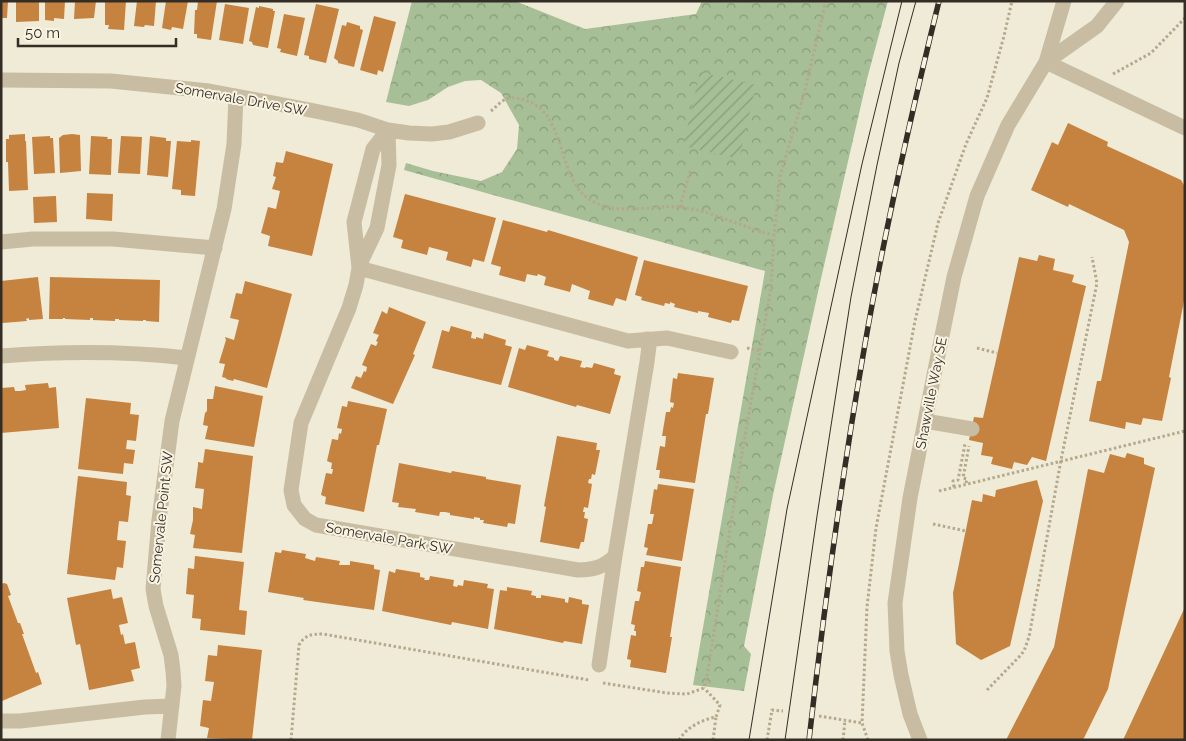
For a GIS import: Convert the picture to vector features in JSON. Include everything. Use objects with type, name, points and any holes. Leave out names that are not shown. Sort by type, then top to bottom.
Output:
[{"type":"street","name":"Shawville Way SE","points":[[920,740],[910,714],[901,675],[897,651],[895,603],[905,527],[925,421],[954,277],[977,196],[1008,125],[1046,62],[1064,1]]},
{"type":"street","name":"Shawville Way SE","points":[[1046,62],[1097,26],[1117,1]]},
{"type":"street","points":[[1046,62],[1185,128]]},
{"type":"street","name":"Somervale Drive SW","points":[[1,80],[112,81],[159,85],[236,96],[358,120],[388,130],[409,133],[432,134],[449,132],[478,123]]},
{"type":"street","name":"Somervale Point SW","points":[[168,740],[174,686],[171,655],[156,606],[153,589],[159,520],[172,421],[229,184],[234,144],[236,96]]},
{"type":"street","name":"Somervale Park SW","points":[[358,268],[376,228],[389,165],[388,130]]},
{"type":"street","name":"Somervale Park SW","points":[[388,130],[373,149],[354,222],[358,268],[356,285],[349,308],[300,423],[291,490],[294,505],[305,519],[316,525],[578,570],[598,568],[607,564],[615,556]]},
{"type":"street","points":[[1,242],[33,239],[113,239],[215,248]]},
{"type":"street","points":[[358,268],[628,341],[667,338],[731,352]]},
{"type":"street","points":[[599,665],[647,362],[649,346],[647,339]]},
{"type":"street","points":[[1,356],[50,352],[104,352],[187,358]]},
{"type":"street","points":[[925,421],[972,429]]},
{"type":"street","points":[[1,720],[20,721],[145,707],[172,706]]},
{"type":"path","points":[[1092,84],[1151,53],[1185,18]]},
{"type":"path","points":[[478,123],[505,99],[516,98],[528,101],[540,108],[548,117],[574,182],[589,199],[611,208],[680,208],[707,213],[756,231],[774,235]]},
{"type":"path","points":[[680,208],[692,168]]},
{"type":"path","points":[[987,690],[1019,657],[1027,645],[1061,460],[1097,283],[1092,257]]},
{"type":"path","points":[[977,348],[997,353]]},
{"type":"path","points":[[939,491],[1185,431]]},
{"type":"path","points":[[954,487],[953,481],[958,480],[966,440],[970,441],[963,478],[967,479],[966,484]]},
{"type":"path","points":[[933,524],[966,531]]},
{"type":"path","points":[[870,586],[875,587]]},
{"type":"path","points":[[704,688],[720,704],[713,740]]},
{"type":"path","points":[[767,740],[772,710],[783,711]]},
{"type":"path","points":[[820,716],[862,723]]},
{"type":"path","points":[[679,740],[684,731],[716,717]]},
{"type":"path","points":[[844,739],[845,720]]},
{"type":"green space","points":[[412,1],[515,1],[585,29],[696,14],[702,1],[888,1],[867,79],[773,495],[744,646],[751,654],[744,691],[693,685],[765,271],[404,170],[406,163],[481,181],[502,172],[517,149],[519,125],[501,93],[481,80],[465,81],[448,87],[428,100],[409,106],[386,102]]},
{"type":"green space","points":[[700,72],[756,85],[739,159],[683,146]]},
{"type":"building","points":[[1,1],[8,1],[7,18],[1,18]]},
{"type":"building","points":[[16,1],[39,1],[39,21],[16,22]]},
{"type":"building","points":[[45,1],[65,1],[64,19],[54,18],[54,21],[45,20]]},
{"type":"building","points":[[75,1],[96,1],[94,18],[74,19]]},
{"type":"building","points":[[105,1],[126,1],[124,30],[108,29],[109,25],[105,25]]},
{"type":"building","points":[[137,1],[156,1],[154,26],[134,26]]},
{"type":"building","points":[[166,1],[188,1],[183,29],[172,27],[171,30],[162,28]]},
{"type":"building","points":[[198,1],[217,1],[211,40],[197,38],[197,34],[194,34],[195,10],[197,10]]},
{"type":"building","points":[[225,4],[249,8],[243,44],[219,40]]},
{"type":"building","points":[[316,4],[339,9],[326,63],[309,59],[309,56],[304,55]]},
{"type":"building","points":[[259,6],[275,11],[268,48],[253,45],[249,41],[256,7],[259,8]]},
{"type":"building","points":[[284,14],[305,18],[297,56],[280,52],[281,49],[277,48]]},
{"type":"building","points":[[374,16],[396,22],[383,72],[378,70],[377,75],[360,70]]},
{"type":"building","points":[[347,22],[360,26],[360,29],[363,30],[354,67],[338,63],[334,58],[342,25],[346,26]]},
{"type":"building","points":[[1068,123],[1108,142],[1107,146],[1181,180],[1185,187],[1185,296],[1162,421],[1143,418],[1141,425],[1126,422],[1125,429],[1089,421],[1097,381],[1101,381],[1129,242],[1124,230],[1069,204],[1068,207],[1031,190],[1052,142],[1058,145]]},
{"type":"building","points":[[25,134],[28,190],[9,191],[6,139],[9,139],[9,135]]},
{"type":"building","points":[[63,135],[80,135],[81,171],[60,173],[59,138]]},
{"type":"building","points":[[50,136],[50,138],[53,138],[55,173],[34,174],[32,137]]},
{"type":"building","points":[[91,136],[112,139],[111,175],[89,174]]},
{"type":"building","points":[[121,136],[142,137],[140,174],[118,173]]},
{"type":"building","points":[[150,136],[166,138],[166,141],[171,141],[168,177],[147,175]]},
{"type":"building","points":[[191,140],[200,141],[195,196],[181,195],[181,190],[172,189],[177,141],[191,142]]},
{"type":"building","points":[[286,151],[333,164],[312,256],[268,246],[270,236],[261,233],[268,207],[276,209],[280,191],[272,189],[276,177],[273,176],[276,162],[283,163]]},
{"type":"building","points":[[87,193],[113,194],[112,221],[86,219]]},
{"type":"building","points":[[405,194],[496,218],[484,262],[473,259],[471,267],[446,260],[448,252],[429,247],[427,255],[401,248],[403,240],[393,237]]},
{"type":"building","points":[[56,196],[57,222],[34,223],[33,197]]},
{"type":"building","points":[[503,220],[547,232],[548,230],[638,257],[626,301],[616,298],[613,306],[588,299],[590,291],[572,284],[570,292],[544,285],[546,277],[538,274],[537,276],[527,274],[525,282],[499,275],[501,267],[491,264]]},
{"type":"building","points":[[1039,255],[1055,259],[1053,270],[1074,275],[1072,282],[1086,286],[1046,461],[1032,457],[1027,465],[1014,462],[1012,469],[991,464],[993,457],[981,455],[983,443],[969,440],[974,417],[983,418],[1019,257],[1037,261]]},
{"type":"building","points":[[644,260],[748,286],[739,321],[732,320],[731,323],[708,317],[709,313],[698,311],[698,313],[674,307],[675,304],[670,302],[670,304],[665,303],[664,306],[641,300],[642,297],[635,295]]},
{"type":"building","points":[[38,277],[43,319],[29,320],[29,318],[26,319],[27,321],[1,322],[1,281]]},
{"type":"building","points":[[50,277],[160,280],[159,322],[119,319],[115,319],[115,321],[93,320],[93,318],[90,318],[90,320],[49,319]]},
{"type":"building","points":[[245,281],[292,294],[267,388],[222,377],[225,364],[219,363],[226,340],[225,337],[234,340],[239,320],[230,318],[236,293],[242,294]]},
{"type":"building","points":[[389,307],[426,322],[413,354],[415,355],[393,404],[351,388],[356,376],[361,378],[364,371],[366,372],[367,367],[362,365],[371,344],[376,346],[378,342],[376,341],[379,335],[373,333],[382,311],[387,314]]},
{"type":"building","points":[[451,326],[472,332],[471,338],[483,339],[484,333],[506,340],[505,345],[512,347],[501,385],[432,368],[442,330],[449,332]]},
{"type":"building","points":[[527,345],[549,351],[547,356],[554,358],[554,360],[558,361],[560,356],[582,361],[580,367],[592,368],[594,363],[615,369],[614,374],[621,376],[610,414],[577,405],[576,407],[508,387],[519,348],[525,350]]},
{"type":"building","points":[[678,373],[714,378],[695,483],[659,478],[660,470],[656,470],[660,446],[665,447],[666,436],[662,436],[666,412],[670,412],[674,403],[670,402],[673,378],[677,379]]},
{"type":"building","points":[[48,383],[49,388],[56,387],[59,428],[1,433],[1,388],[14,387],[15,391],[20,391],[26,390],[25,385]]},
{"type":"building","points":[[215,386],[263,396],[254,447],[205,439],[208,426],[203,425],[207,411],[207,399],[213,399]]},
{"type":"building","points":[[86,398],[131,403],[130,414],[139,415],[136,441],[127,440],[126,449],[135,450],[133,464],[124,463],[123,474],[78,469]]},
{"type":"building","points":[[348,401],[387,409],[379,445],[377,445],[364,512],[325,504],[326,497],[321,495],[326,473],[332,474],[333,469],[331,469],[332,463],[327,461],[332,439],[338,440],[339,433],[341,434],[342,429],[337,428],[342,406],[347,407]]},
{"type":"building","points":[[557,436],[597,443],[596,450],[600,450],[595,475],[592,474],[588,483],[592,484],[588,508],[584,507],[583,512],[585,512],[584,518],[588,519],[584,542],[581,542],[579,549],[540,542],[546,507],[544,506]]},
{"type":"building","points":[[205,449],[253,456],[242,553],[193,548],[195,535],[190,534],[193,507],[202,509],[204,489],[195,488],[198,462],[203,463]]},
{"type":"building","points":[[1127,453],[1144,458],[1144,464],[1155,468],[1108,689],[1083,740],[1006,740],[1054,647],[1088,469],[1104,473],[1110,454],[1125,458]]},
{"type":"building","points":[[399,463],[451,473],[452,471],[486,477],[486,479],[521,485],[515,524],[508,523],[507,527],[483,523],[484,520],[480,520],[480,518],[474,517],[474,519],[450,515],[450,513],[445,512],[440,512],[439,516],[415,512],[416,509],[398,507],[399,503],[392,502]]},
{"type":"building","points":[[78,476],[127,482],[126,495],[131,496],[128,522],[119,521],[117,540],[126,541],[123,568],[117,567],[115,580],[67,574]]},
{"type":"building","points":[[1037,480],[1043,501],[1010,646],[981,660],[956,644],[953,593],[972,500],[982,502],[983,494],[995,497],[996,490]]},
{"type":"building","points":[[658,484],[694,489],[682,561],[646,555],[648,548],[644,547],[648,524],[652,524],[654,514],[650,514],[654,489],[657,490]]},
{"type":"building","points":[[282,550],[306,554],[305,558],[315,561],[316,557],[340,561],[339,565],[350,565],[350,561],[374,565],[374,569],[380,570],[374,610],[303,600],[304,598],[268,592],[275,552],[281,553]]},
{"type":"building","points":[[195,556],[244,562],[239,610],[247,611],[245,635],[200,630],[201,619],[192,618],[194,595],[186,594],[188,568],[194,569]]},
{"type":"building","points":[[645,561],[681,567],[666,673],[630,667],[631,660],[627,659],[631,635],[636,636],[636,631],[634,631],[635,625],[631,624],[635,601],[639,601],[641,592],[637,591],[641,567],[644,567]]},
{"type":"building","points":[[396,569],[420,573],[420,577],[425,578],[424,580],[429,580],[430,576],[454,580],[453,586],[457,587],[458,585],[463,586],[464,580],[488,584],[487,588],[494,589],[488,629],[452,622],[451,625],[382,611],[389,571],[395,573]]},
{"type":"building","points":[[1,584],[7,584],[11,595],[8,596],[24,634],[22,634],[36,673],[38,672],[42,684],[2,701]]},
{"type":"building","points":[[507,587],[532,591],[531,595],[536,596],[536,598],[541,598],[541,595],[565,599],[565,602],[568,603],[569,597],[582,600],[582,604],[589,605],[582,644],[564,641],[563,643],[494,629],[500,590],[507,591]]},
{"type":"building","points":[[111,589],[113,599],[122,597],[128,623],[119,625],[121,635],[123,634],[125,644],[135,642],[140,668],[131,670],[134,681],[89,690],[80,644],[76,645],[67,598]]},
{"type":"building","points":[[1185,607],[1185,740],[1123,740]]},
{"type":"building","points":[[218,645],[262,650],[252,740],[207,738],[209,728],[200,726],[203,700],[211,701],[214,682],[205,681],[208,655],[217,656]]},
{"type":"tram line","points":[[749,740],[787,509],[862,164],[902,1]]},
{"type":"tram line","points":[[785,740],[851,297],[899,63],[916,1]]},
{"type":"railway","points":[[809,740],[834,542],[865,344],[899,172],[939,1]]}]
